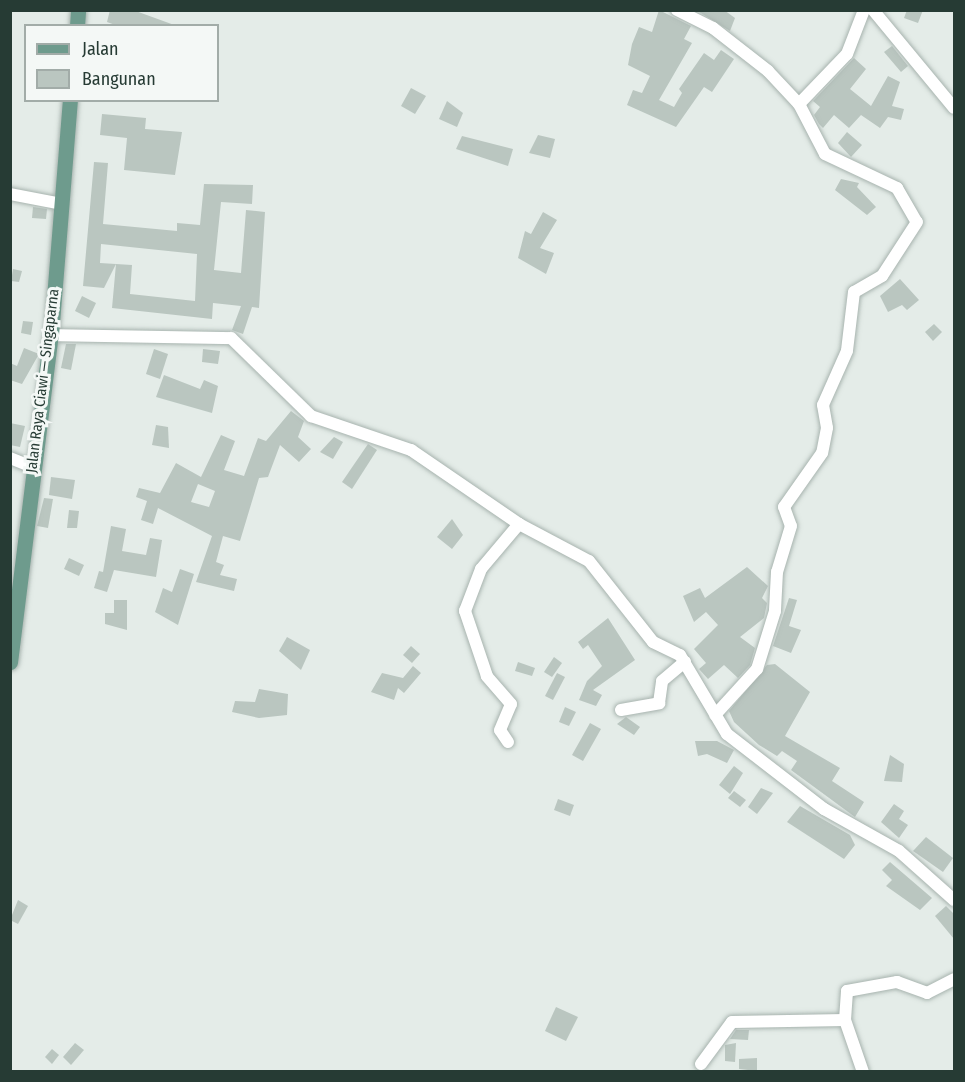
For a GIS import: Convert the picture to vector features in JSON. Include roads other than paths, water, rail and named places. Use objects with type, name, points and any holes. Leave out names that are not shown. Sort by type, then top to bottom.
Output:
[{"type":"main road","name":"Jalan Raya Ciawi — Singaparna","points":[[10,662],[32,467],[51,335],[70,102]]},
{"type":"street","points":[[677,10],[747,54],[799,104],[825,154],[897,188],[906,196],[916,229],[882,276],[854,292],[847,351],[823,405],[827,428],[822,453],[784,507],[790,526],[778,565],[775,611],[757,669],[715,715]]},
{"type":"street","points":[[799,104],[851,48],[864,10]]},
{"type":"street","points":[[873,10],[954,108]]},
{"type":"street","points":[[10,194],[62,204]]},
{"type":"street","points":[[51,335],[231,338],[310,416],[411,450],[519,524],[600,570],[653,642],[685,662],[727,734],[796,790],[881,838],[954,900]]},
{"type":"street","points":[[10,458],[32,467]]},
{"type":"street","points":[[508,742],[500,730],[511,704],[487,676],[465,611],[481,569],[519,524]]},
{"type":"street","points":[[621,710],[659,703],[662,681],[685,662]]},
{"type":"street","points":[[863,1071],[845,1020],[847,991],[897,982],[927,993],[954,979]]},
{"type":"street","points":[[701,1064],[726,1025],[737,1020],[845,1020]]}]
